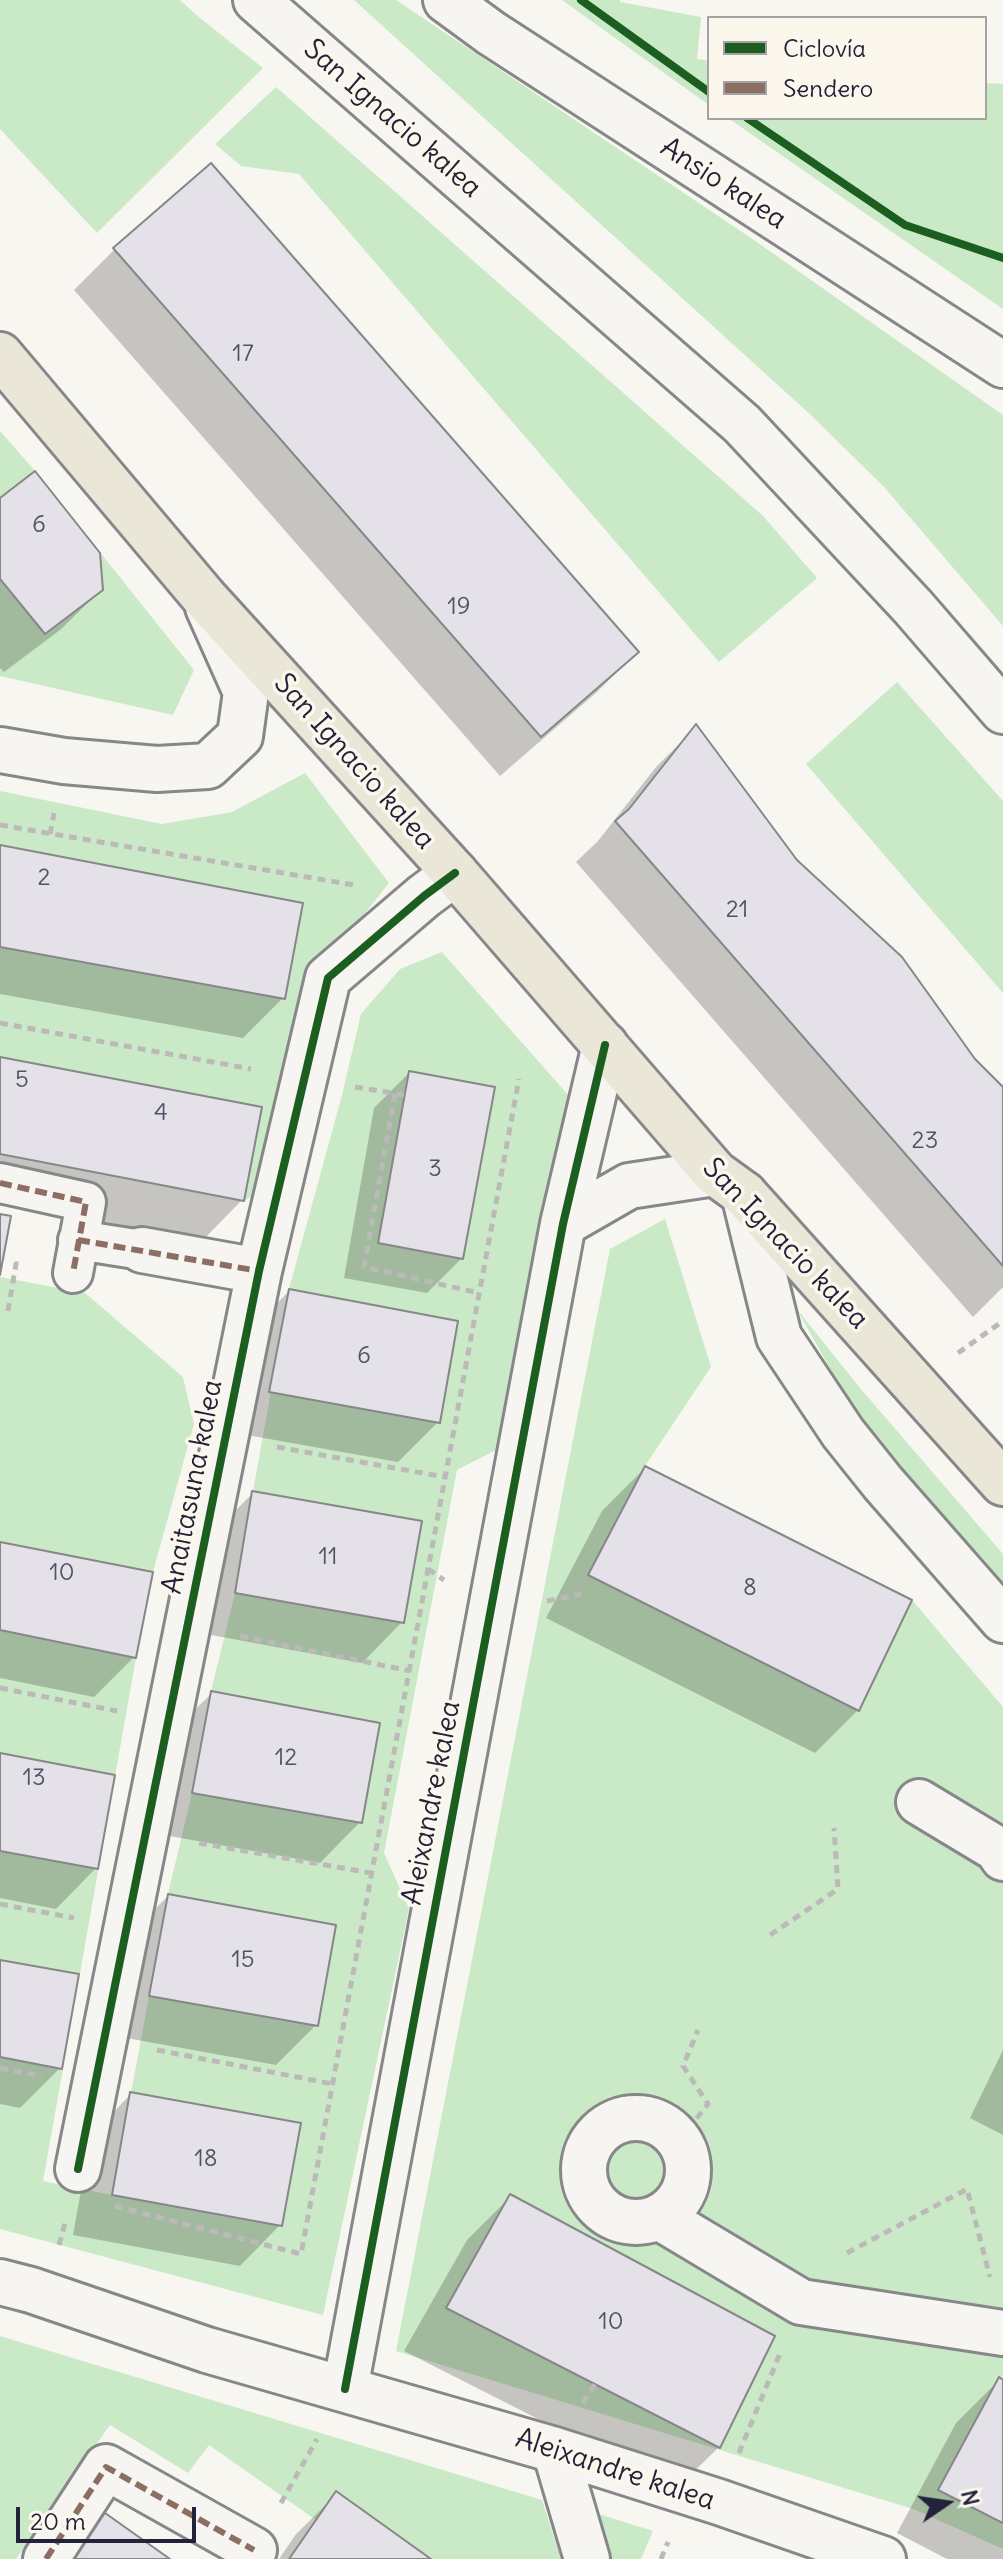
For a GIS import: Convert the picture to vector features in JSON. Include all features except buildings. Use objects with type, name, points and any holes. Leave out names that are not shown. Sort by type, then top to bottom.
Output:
[{"type":"main road","name":"San Ignacio kalea","points":[[0,355],[440,885],[605,1045],[1003,1483]]},
{"type":"street","name":"San Ignacio kalea","points":[[256,0],[742,424],[913,607],[1003,711]]},
{"type":"street","name":"Ansio kalea","points":[[446,0],[491,33],[1003,365]]},
{"type":"street","points":[[0,750],[64,761],[157,769],[208,766],[240,736],[246,692],[204,597]]},
{"type":"street","name":"Anaitasuna kalea","points":[[75,2182],[259,1271],[328,978],[440,885]]},
{"type":"street","name":"Aleixandre kalea","points":[[345,2389],[563,1224],[605,1045]]},
{"type":"street","points":[[0,1183],[86,1202],[75,1256],[142,1250],[259,1271]]},
{"type":"street","points":[[563,1224],[629,1186],[730,1184],[779,1337],[843,1433],[1003,1620]]},
{"type":"street","points":[[919,1802],[997,1849],[1003,1858]]},
{"type":"street","points":[[632,2117],[650,2119],[667,2127],[679,2140],[687,2156],[688,2173],[684,2191],[674,2207],[659,2217],[642,2222],[625,2221],[608,2214],[595,2202],[586,2186],[584,2164],[589,2147],[600,2132],[614,2122],[632,2117]]},
{"type":"street","points":[[659,2217],[801,2302],[1003,2333]]},
{"type":"street","name":"Aleixandre kalea","points":[[20,2290],[207,2350],[555,2450],[883,2559]]},
{"type":"street","points":[[555,2450],[587,2559]]},
{"type":"street","points":[[46,2559],[106,2467],[254,2550]]},
{"type":"path","points":[[0,825],[440,885]]},
{"type":"path","points":[[0,1023],[404,1095]]},
{"type":"path","points":[[20,2290],[75,2182],[301,2254],[519,1079]]},
{"type":"path","points":[[395,1094],[364,1267],[479,1293]]},
{"type":"path","points":[[8,1311],[16,1264]]},
{"type":"path","points":[[949,1360],[1003,1321]]},
{"type":"path","points":[[225,1437],[445,1477]]},
{"type":"path","points":[[188,1626],[410,1671]]},
{"type":"path","points":[[0,1688],[169,1721]]},
{"type":"path","points":[[770,1935],[838,1889],[834,1828]]},
{"type":"path","points":[[146,1833],[371,1873]]},
{"type":"path","points":[[0,1904],[127,1928]]},
{"type":"path","points":[[679,2140],[708,2104],[683,2066],[698,2030]]},
{"type":"path","points":[[105,2040],[333,2084]]},
{"type":"path","points":[[967,2189],[991,2280]]},
{"type":"path","points":[[254,2550],[345,2389]]},
{"type":"green space","points":[[0,0],[180,0],[263,68],[97,233],[0,129]]},
{"type":"green space","points":[[354,0],[396,0],[754,240],[1003,415],[1003,626],[884,487],[813,417]]},
{"type":"green space","points":[[562,0],[620,0],[701,17],[697,59],[707,61],[707,104]]},
{"type":"green space","points":[[987,83],[1003,84],[1003,309],[731,120],[987,120]]},
{"type":"green space","points":[[276,87],[763,516],[817,578],[719,662],[299,174],[241,166],[215,144]]},
{"type":"green space","points":[[0,431],[194,670],[173,715],[0,676]]},
{"type":"green space","points":[[897,682],[1003,801],[1003,993],[806,764]]},
{"type":"green space","points":[[305,773],[389,883],[319,971],[272,1183],[244,1201],[262,1107],[0,1057],[0,791],[162,824],[232,812]]},
{"type":"green space","points":[[442,952],[569,1096],[500,1448],[457,1470],[384,1853],[409,1909],[323,2315],[0,2229],[0,1277],[85,1293],[183,1377],[194,1424],[153,1572],[43,2181],[112,2195],[168,1894],[235,1593],[289,1289],[361,1014],[400,969]]},
{"type":"green space","points":[[665,1219],[711,1367],[645,1466],[588,1575],[859,1711],[912,1600],[1003,1707],[1003,2549],[913,2509],[396,2351],[610,1249]]},
{"type":"green space","points":[[796,1308],[860,1388],[1003,1554],[1003,1590],[853,1409]]},
{"type":"green space","points":[[0,2336],[542,2500],[561,2559],[431,2559],[337,2492],[316,2520],[209,2445],[188,2473],[110,2425],[16,2559],[0,2559]]},
{"type":"green space","points":[[586,2510],[653,2531],[641,2559],[601,2559]]},
{"type":"marked path","points":[[0,1183],[86,1202],[73,1273]]},
{"type":"marked path","points":[[78,1240],[259,1271]]},
{"type":"marked path","points":[[46,2559],[106,2467],[254,2550]]},
{"type":"cycle path","points":[[581,0],[707,91]]},
{"type":"cycle path","points":[[750,120],[905,225],[1003,258]]},
{"type":"cycle path","points":[[78,2169],[259,1271],[328,978],[455,873]]},
{"type":"cycle path","points":[[345,2389],[563,1224],[605,1045]]}]
